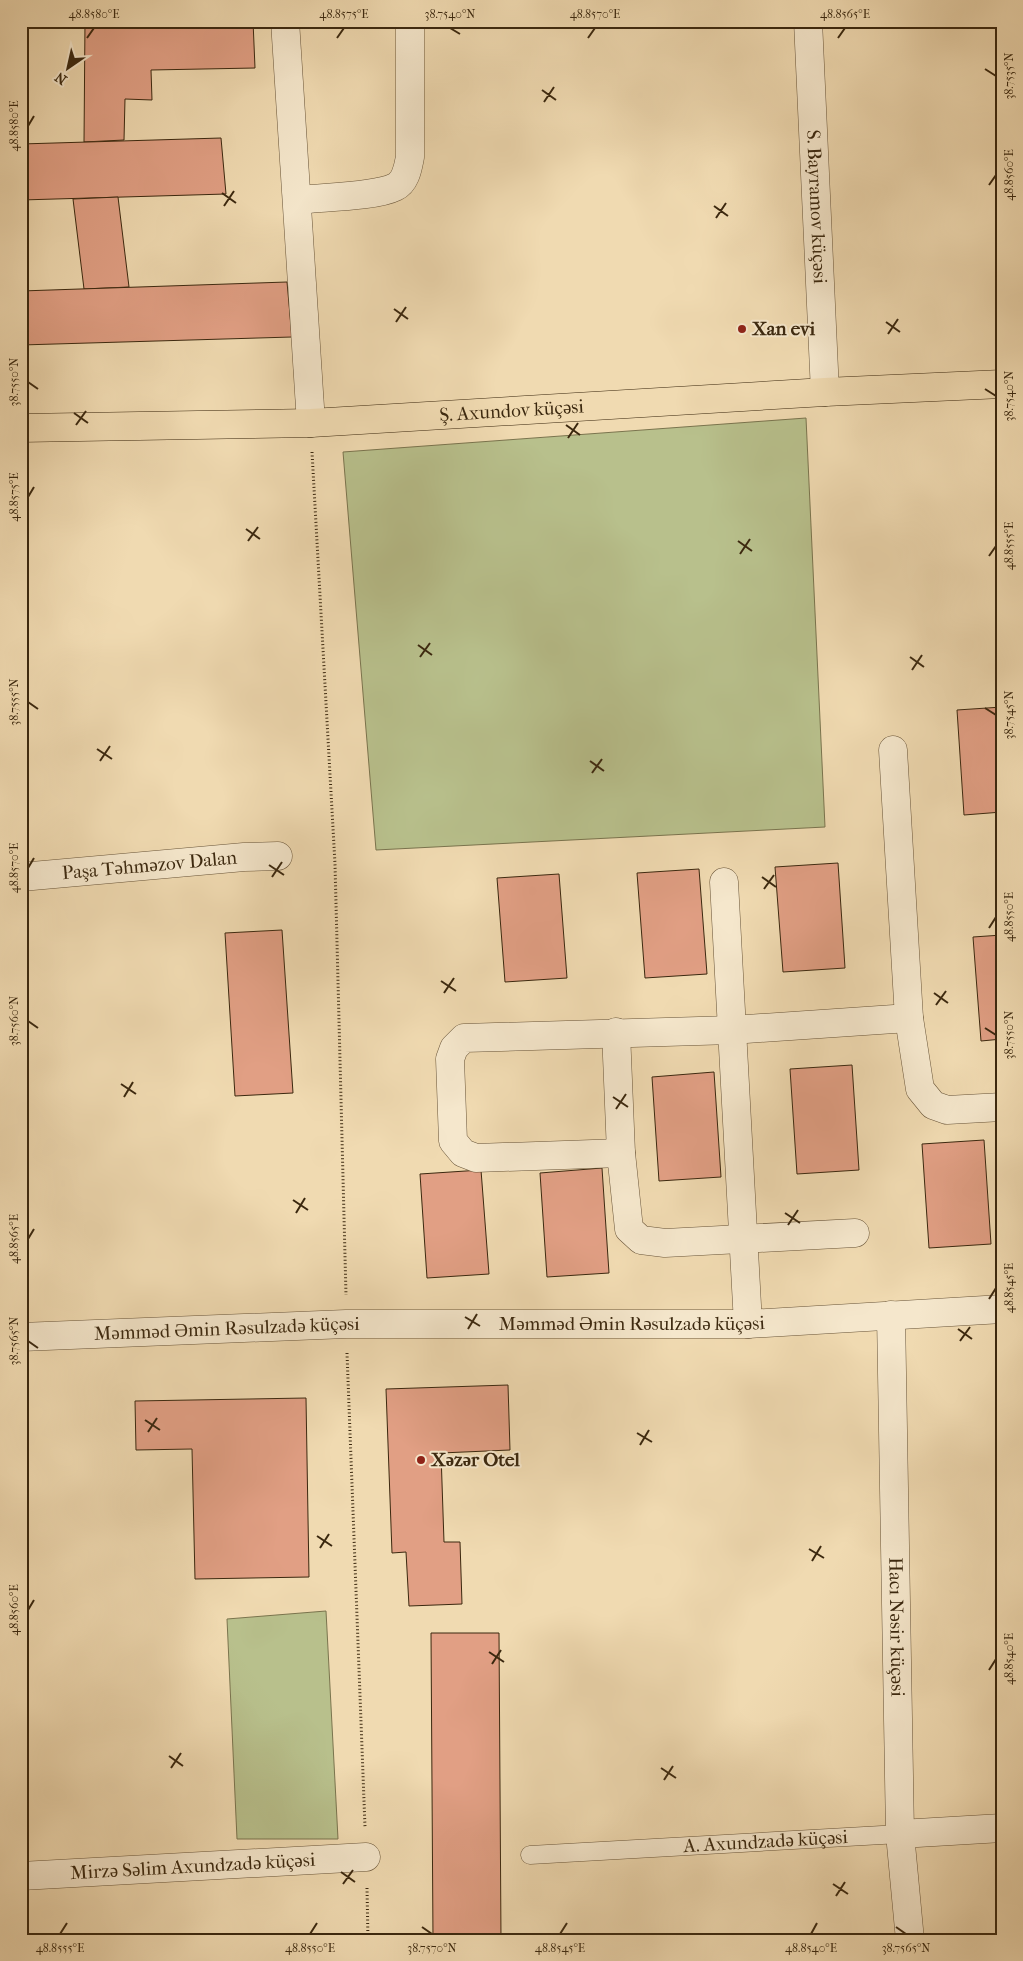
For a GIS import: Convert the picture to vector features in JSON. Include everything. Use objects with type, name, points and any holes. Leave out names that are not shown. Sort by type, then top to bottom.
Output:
[{"type":"main road","name":"Ş. Axundov küçəsi","points":[[21,428],[312,423],[825,392],[1002,384]]},
{"type":"street","points":[[285,21],[312,423]]},
{"type":"street","points":[[298,200],[376,192],[396,187],[406,175],[410,157],[410,21]]},
{"type":"street","name":"S. Bayramov küçəsi","points":[[808,21],[825,392]]},
{"type":"street","points":[[893,750],[909,1018],[920,1089],[934,1105],[947,1110],[1002,1107]]},
{"type":"street","name":"Paşa Təhməzov Dalan","points":[[21,877],[244,857],[278,856]]},
{"type":"street","points":[[724,882],[748,1324]]},
{"type":"street","points":[[621,1153],[476,1158],[463,1153],[453,1141],[452,1132],[450,1060],[454,1048],[464,1038],[732,1030],[909,1018]]},
{"type":"street","points":[[616,1032],[621,1153],[630,1229],[641,1240],[664,1243],[855,1233]]},
{"type":"street","name":"Məmməd Əmin Rəsulzadə küçəsi","points":[[21,1337],[346,1324],[748,1324],[1002,1309]]},
{"type":"street","name":"Hacı Nəsir küçəsi","points":[[891,1315],[900,1834],[910,1940]]},
{"type":"street","name":"A. Axundzadə küçəsi","points":[[900,1834],[1002,1828]]},
{"type":"street","name":"Mirzə Səlim Axundzadə küçəsi","points":[[21,1876],[366,1857]]},
{"type":"lane","name":"A. Axundzadə küçəsi","points":[[530,1854],[900,1834]]},
{"type":"path","points":[[312,423],[335,864],[346,1324],[368,1940]]},
{"type":"green space","points":[[806,418],[825,827],[376,850],[343,452]]},
{"type":"green space","points":[[326,1611],[338,1839],[237,1839],[227,1619]]},
{"type":"building","points":[[85,21],[253,21],[255,68],[151,70],[152,100],[125,99],[124,140],[84,142]]},
{"type":"building","points":[[221,138],[226,194],[21,200],[21,144]]},
{"type":"building","points":[[118,197],[129,287],[84,289],[73,199]]},
{"type":"building","points":[[287,282],[292,337],[21,345],[21,291]]},
{"type":"building","points":[[1002,707],[1002,812],[964,815],[957,710]]},
{"type":"building","points":[[838,863],[845,968],[783,972],[775,867]]},
{"type":"building","points":[[699,869],[707,974],[645,978],[637,873]]},
{"type":"building","points":[[559,874],[567,978],[505,982],[497,878]]},
{"type":"building","points":[[282,930],[293,1093],[235,1096],[225,933]]},
{"type":"building","points":[[1002,935],[1002,1039],[981,1041],[973,937]]},
{"type":"building","points":[[852,1065],[859,1170],[797,1174],[790,1069]]},
{"type":"building","points":[[714,1072],[721,1177],[659,1181],[652,1077]]},
{"type":"building","points":[[984,1140],[991,1244],[929,1248],[922,1144]]},
{"type":"building","points":[[602,1168],[609,1273],[547,1277],[540,1173]]},
{"type":"building","points":[[481,1170],[489,1274],[427,1278],[420,1174]]},
{"type":"building","points":[[508,1385],[510,1450],[441,1453],[444,1542],[460,1542],[462,1604],[409,1606],[406,1552],[392,1553],[386,1389]]},
{"type":"building","points":[[306,1398],[309,1577],[195,1579],[192,1449],[136,1450],[135,1401]]},
{"type":"building","points":[[431,1633],[499,1633],[501,1940],[433,1940]]},
{"type":"place","name":"Xan evi","points":[[742,329]]},
{"type":"place","name":"Xəzər Otel","points":[[421,1460]]}]
